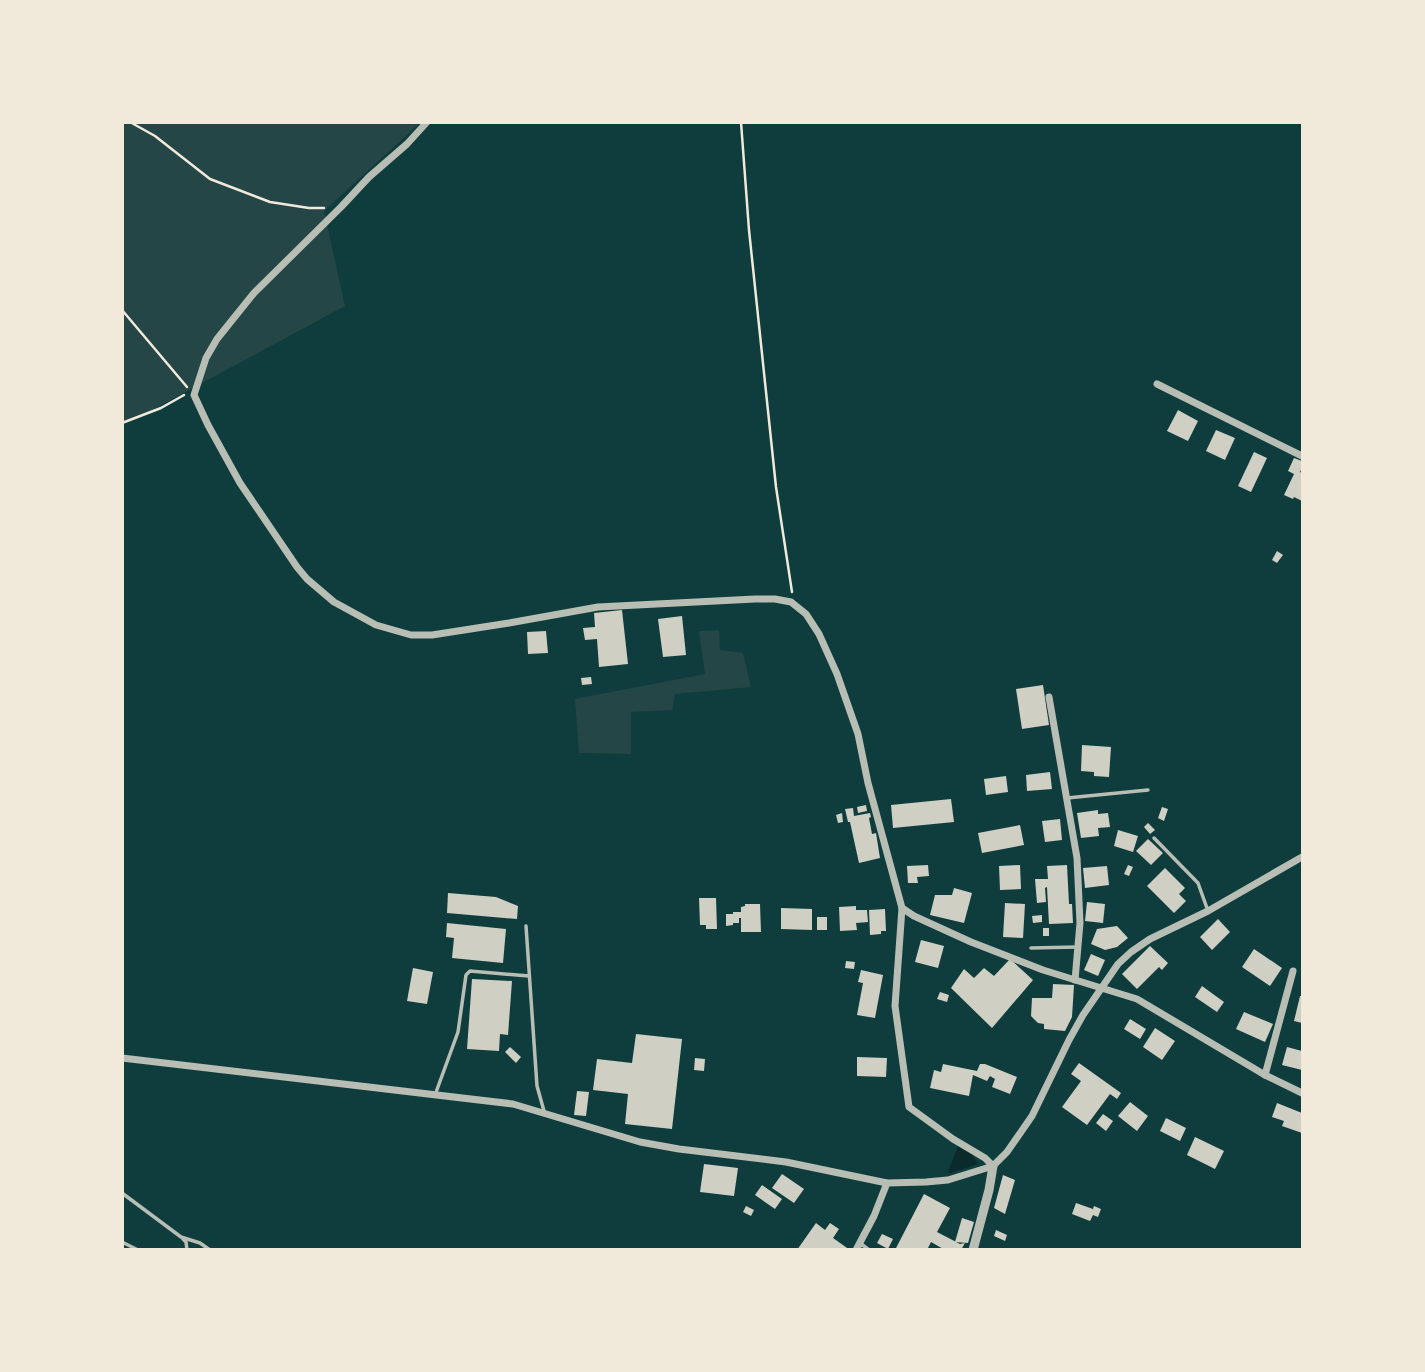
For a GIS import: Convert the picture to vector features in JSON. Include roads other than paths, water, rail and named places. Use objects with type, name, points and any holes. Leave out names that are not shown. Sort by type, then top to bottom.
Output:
[{"type":"street","points":[[427,122],[254,293],[217,339],[206,358],[194,394],[208,425],[240,483],[307,579],[334,602],[376,625],[411,635],[432,635],[598,607],[775,599],[791,602],[801,609],[819,634],[837,674],[858,734],[902,908],[895,1006],[909,1107],[993,1166]]},
{"type":"street","points":[[1157,384],[1303,456]]},
{"type":"street","points":[[1049,697],[1077,858],[1080,923],[1075,980]]},
{"type":"street","points":[[122,1058],[513,1104],[640,1142],[786,1161],[887,1183],[948,1180],[993,1166],[1007,1152],[1032,1116],[1083,1014],[1118,964],[1131,952],[1303,857]]},
{"type":"street","points":[[902,908],[971,942],[1075,980],[1137,999],[1265,1075],[1303,1093]]},
{"type":"street","points":[[1265,1075],[1293,971]]},
{"type":"street","points":[[973,1250],[993,1166]]},
{"type":"street","points":[[858,1246],[887,1183]]},
{"type":"lane","points":[[1066,798],[1148,790]]},
{"type":"lane","points":[[1154,838],[1198,883],[1208,911]]},
{"type":"lane","points":[[526,926],[537,1086],[545,1112]]},
{"type":"lane","points":[[1031,948],[1077,947]]},
{"type":"lane","points":[[435,1095],[458,1032],[466,975],[470,971],[529,976]]},
{"type":"lane","points":[[122,1193],[181,1237],[186,1242],[187,1250]]},
{"type":"lane","points":[[181,1237],[200,1243],[210,1250]]},
{"type":"lane","points":[[122,1242],[138,1250]]},
{"type":"lane","points":[[858,1246],[869,1250]]}]
